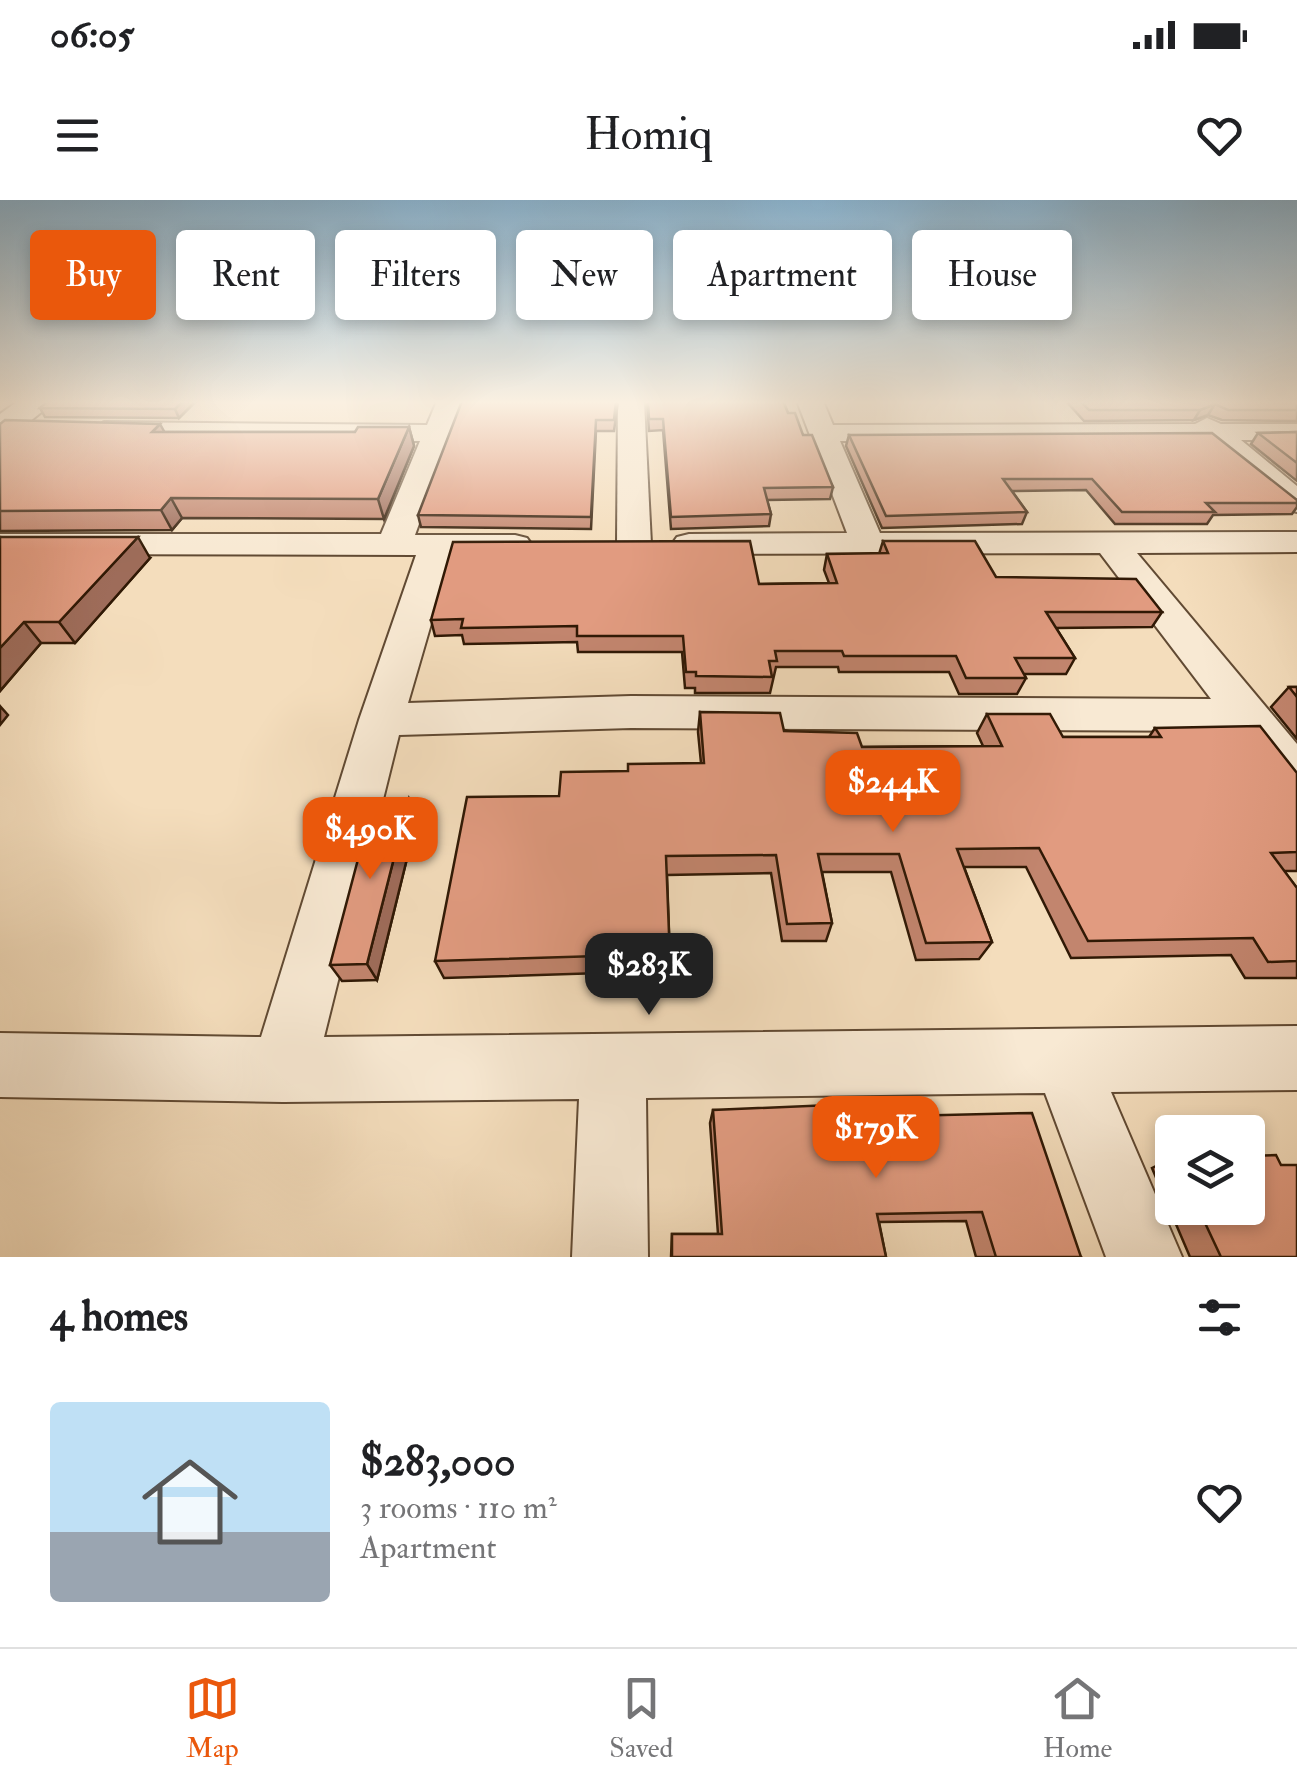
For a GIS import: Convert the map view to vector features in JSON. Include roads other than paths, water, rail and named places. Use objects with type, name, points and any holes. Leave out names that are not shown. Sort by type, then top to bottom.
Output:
[{"type":"street","points":[[282,1070],[381,720],[433,450]]},
{"type":"street","points":[[633,450],[634,544]]},
{"type":"street","points":[[831,450],[868,544]]},
{"type":"street","points":[[1236,450],[1297,502]]},
{"type":"street","points":[[1108,540],[1297,777]]},
{"type":"street","points":[[595,544],[1297,542]]},
{"type":"street","points":[[0,544],[555,544]]},
{"type":"street","points":[[381,720],[631,712],[1250,715]]},
{"type":"street","points":[[0,1064],[282,1070],[1297,1058]]},
{"type":"street","points":[[1066,1061],[1144,1257]]},
{"type":"street","points":[[610,1257],[612,1066]]}]
